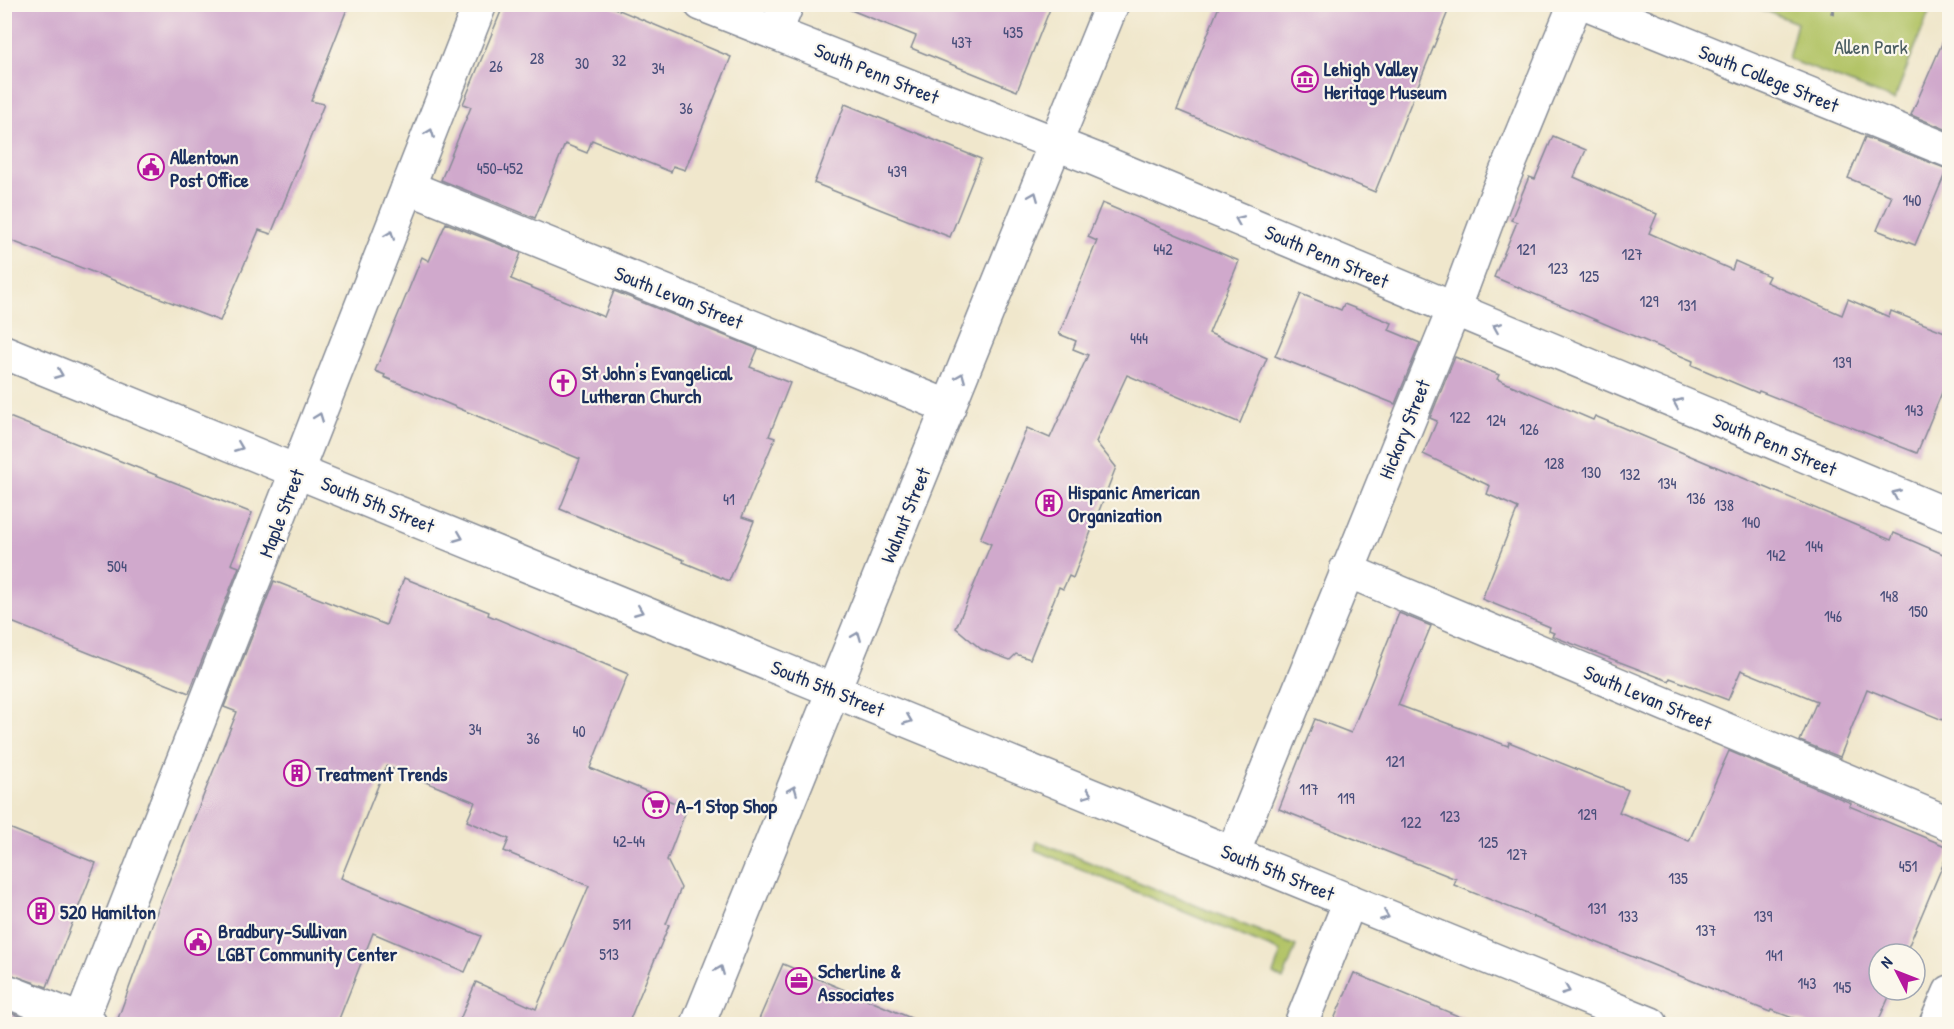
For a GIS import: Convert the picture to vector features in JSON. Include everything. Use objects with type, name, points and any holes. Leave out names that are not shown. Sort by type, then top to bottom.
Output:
[{"type":"street","name":"Maple Street","points":[[86,1023],[297,471],[480,4]]},
{"type":"street","name":"South Penn Street","points":[[701,4],[781,19],[1055,144],[1950,516]]},
{"type":"street","name":"Walnut Street","points":[[698,1024],[1112,4]]},
{"type":"street","name":"Hickory Street","points":[[1233,853],[1575,4]]},
{"type":"street","name":"South College Street","points":[[1588,4],[1950,152]]},
{"type":"street","name":"South Levan Street","points":[[408,187],[949,407]]},
{"type":"street","name":"South 5th Street","points":[[4,352],[1651,1024]]},
{"type":"street","name":"South Levan Street","points":[[1346,570],[1950,824]]},
{"type":"street","points":[[1300,1024],[1350,901]]},
{"type":"street","points":[[4,990],[86,1023]]},
{"type":"street","points":[[1936,1024],[1950,992]]},
{"type":"path","points":[[1832,14],[1835,4]]},
{"type":"green space","name":"Allen Park","points":[[1932,4],[1894,100],[1788,59],[1797,23],[1751,5]]},
{"type":"green space","points":[[1037,841],[1296,946],[1283,980],[1273,974],[1281,952],[1035,850]]},
{"type":"building","name":"Allentown Post Office","points":[[4,4],[349,4],[311,101],[324,104],[271,234],[259,230],[220,321],[4,238]]},
{"type":"building","points":[[504,4],[605,4],[731,57],[685,170],[673,166],[671,172],[592,140],[587,153],[565,144],[535,218],[441,180],[471,107],[463,104]]},
{"type":"building","points":[[842,4],[1052,4],[1017,91],[911,48],[916,36],[841,6]]},
{"type":"building","name":"Lehigh Valley Heritage Museum","points":[[1220,4],[1451,4],[1375,192],[1177,110]]},
{"type":"building","points":[[1950,25],[1950,131],[1911,115]]},
{"type":"building","points":[[845,104],[981,159],[950,237],[814,183]]},
{"type":"building","points":[[1553,136],[1586,150],[1574,177],[1657,214],[1649,233],[1732,270],[1735,261],[1769,276],[1766,282],[1842,315],[1848,299],[1889,317],[1891,311],[1950,334],[1950,373],[1917,453],[1759,391],[1758,393],[1692,365],[1693,361],[1494,277],[1517,222],[1511,220],[1529,177],[1535,179]]},
{"type":"building","points":[[1865,137],[1947,169],[1915,245],[1877,230],[1892,196],[1848,178]]},
{"type":"building","points":[[1102,203],[1239,261],[1209,333],[1267,358],[1240,423],[1127,375],[1096,442],[1116,467],[1073,578],[1069,576],[1063,589],[1059,587],[1030,659],[1016,654],[1010,660],[981,649],[956,628],[991,544],[980,539],[1027,428],[1050,438],[1088,355],[1073,349],[1076,341],[1059,334],[1097,241],[1088,237]]},
{"type":"building","name":"St John's Evangelical Lutheran Church","points":[[446,223],[521,253],[511,279],[604,317],[614,291],[758,349],[750,367],[790,383],[769,436],[775,438],[742,517],[754,521],[729,581],[560,509],[580,459],[384,377],[385,375],[375,371],[422,257],[429,261]]},
{"type":"building","points":[[1301,294],[1341,310],[1344,304],[1392,323],[1389,330],[1420,343],[1395,404],[1275,356]]},
{"type":"building","points":[[1455,357],[1499,375],[1497,379],[1593,420],[1595,416],[1891,540],[1894,533],[1950,557],[1950,723],[1867,689],[1840,757],[1800,741],[1817,701],[1741,670],[1728,700],[1670,678],[1669,681],[1552,636],[1554,633],[1549,631],[1550,627],[1482,599],[1518,508],[1487,494],[1490,486],[1423,454],[1437,421],[1430,418]]},
{"type":"building","points":[[4,415],[252,513],[231,564],[239,567],[189,693],[4,619]]},
{"type":"building","points":[[404,578],[489,612],[488,615],[628,674],[590,768],[687,808],[667,860],[681,888],[666,924],[669,925],[628,1024],[458,1024],[476,982],[536,1009],[589,886],[504,851],[509,839],[467,821],[475,802],[386,766],[341,878],[481,936],[465,972],[373,933],[337,1024],[116,1024],[159,906],[237,712],[224,707],[274,581],[386,625]]},
{"type":"building","points":[[1399,613],[1431,626],[1398,705],[1508,746],[1509,742],[1628,790],[1619,812],[1689,841],[1729,751],[1851,803],[1849,806],[1950,848],[1910,942],[1867,942],[1867,1002],[1887,1002],[1877,1024],[1809,1024],[1771,1010],[1770,1012],[1454,885],[1456,879],[1279,809],[1315,719],[1351,733]]},
{"type":"building","name":"520 Hamilton","points":[[4,826],[96,863],[47,987],[4,972]]},
{"type":"building","name":"Scherline & Associates","points":[[783,964],[925,1024],[757,1024]]},
{"type":"building","points":[[1354,973],[1475,1023],[1475,1024],[1332,1024]]},
{"type":"building","points":[[4,1010],[33,1022],[32,1024],[4,1024]]},
{"type":"place","name":"Lehigh Valley Heritage Museum","points":[[1305,79]]},
{"type":"place","name":"Allentown Post Office","points":[[151,167]]},
{"type":"place","name":"St John's Evangelical Lutheran Church","points":[[563,383]]},
{"type":"place","name":"Hispanic American Organization","points":[[1049,503]]},
{"type":"place","name":"Treatment Trends","points":[[297,773]]},
{"type":"place","name":"A-1 Stop Shop","points":[[656,805]]},
{"type":"place","name":"520 Hamilton","points":[[41,911]]},
{"type":"place","name":"Bradbury-Sullivan LGBT Community Center","points":[[198,942]]},
{"type":"place","name":"Scherline & Associates","points":[[799,981]]}]
